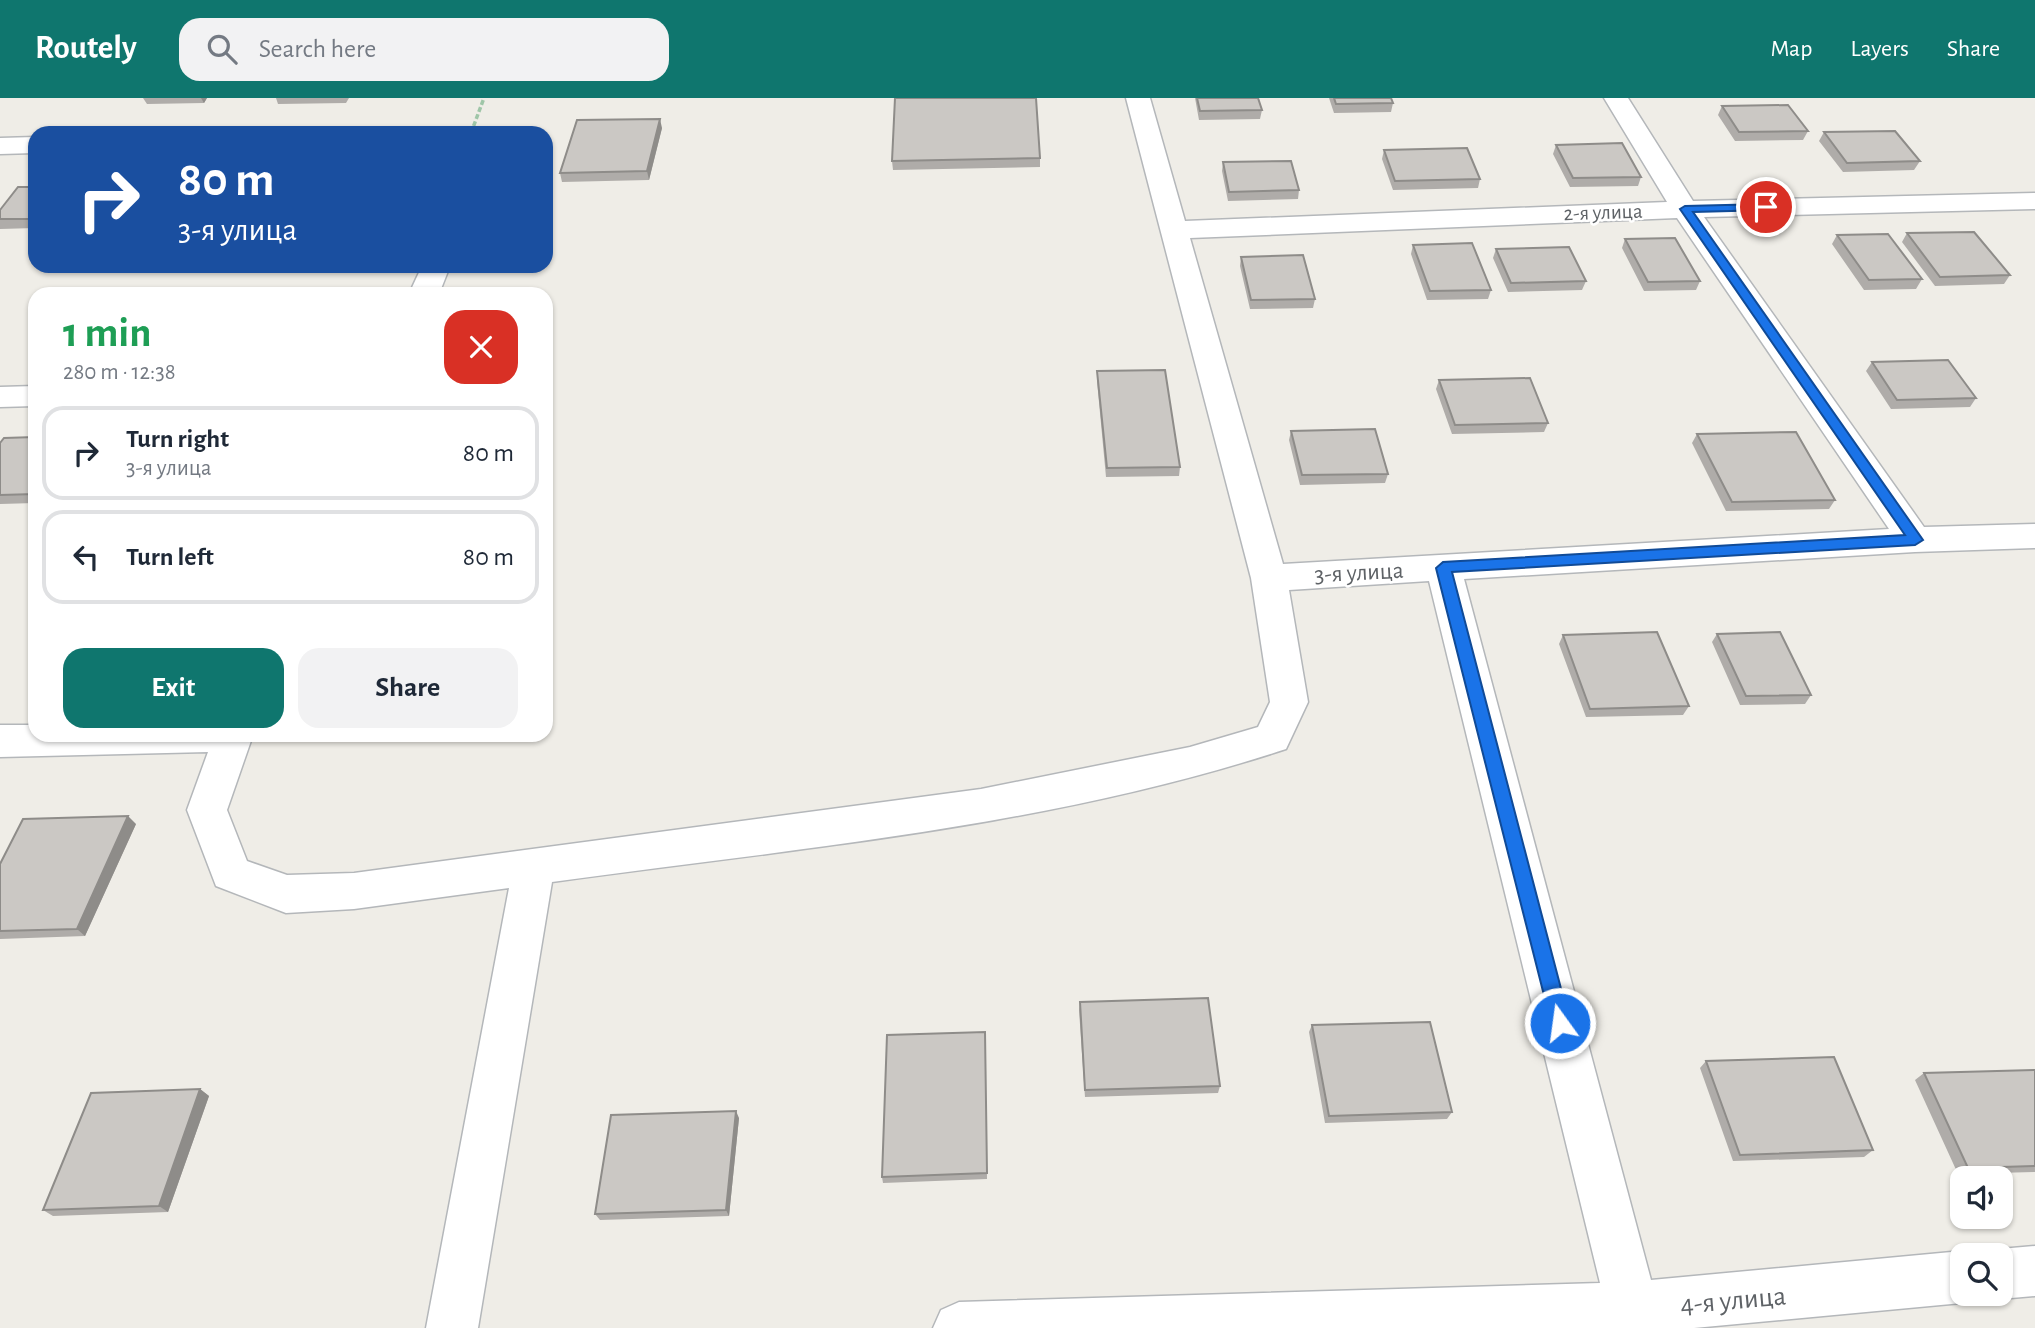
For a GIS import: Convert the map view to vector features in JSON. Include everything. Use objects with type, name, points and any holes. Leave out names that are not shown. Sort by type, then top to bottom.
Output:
[{"type":"street","points":[[232,742],[207,810],[231,873],[286,894],[354,891],[981,806],[1190,763],[1272,738],[1289,702],[1269,578],[1138,98]]},
{"type":"street","points":[[1616,98],[1685,209],[1915,540]]},
{"type":"street","points":[[0,146],[28,145]]},
{"type":"street","name":"2-я улица","points":[[1172,230],[1685,209],[2035,201]]},
{"type":"street","points":[[0,397],[28,396]]},
{"type":"street","name":"3-я улица","points":[[1269,578],[1915,540],[2035,536]]},
{"type":"street","points":[[1443,568],[1632,1308]]},
{"type":"street","points":[[0,741],[28,740]]},
{"type":"street","points":[[452,1328],[534,867]]},
{"type":"street","points":[[2013,1273],[2035,1270]]},
{"type":"street","name":"4-я улица","points":[[959,1328],[1632,1308],[1950,1279]]},
{"type":"path","points":[[474,126],[484,98]]},
{"type":"building","points":[[895,98],[1036,98],[1040,158],[892,161]]},
{"type":"building","points":[[1197,98],[1258,98],[1262,110],[1200,111]]},
{"type":"building","points":[[1334,98],[1391,98],[1393,103],[1336,104]]},
{"type":"building","points":[[1788,105],[1808,131],[1739,132],[1722,106]]},
{"type":"building","points":[[660,119],[647,171],[560,173],[577,120]]},
{"type":"building","points":[[1895,131],[1920,161],[1847,163],[1824,132]]},
{"type":"building","points":[[1622,143],[1641,177],[1573,178],[1556,145]]},
{"type":"building","points":[[1467,148],[1480,179],[1395,181],[1384,150]]},
{"type":"building","points":[[1291,161],[1299,190],[1229,192],[1223,162]]},
{"type":"building","points":[[18,187],[28,187],[28,219],[0,219],[0,210]]},
{"type":"building","points":[[1974,232],[2010,275],[1940,277],[1907,233]]},
{"type":"building","points":[[1888,234],[1922,279],[1869,280],[1837,235]]},
{"type":"building","points":[[1675,238],[1700,281],[1648,282],[1625,239]]},
{"type":"building","points":[[1472,243],[1491,290],[1430,291],[1413,245]]},
{"type":"building","points":[[1569,247],[1586,281],[1511,283],[1496,249]]},
{"type":"building","points":[[1303,255],[1315,299],[1251,300],[1241,257]]},
{"type":"building","points":[[1948,360],[1976,398],[1897,400],[1872,362]]},
{"type":"building","points":[[1165,370],[1180,467],[1107,468],[1097,371]]},
{"type":"building","points":[[1530,378],[1548,423],[1455,425],[1439,380]]},
{"type":"building","points":[[1375,429],[1388,474],[1302,475],[1291,431]]},
{"type":"building","points":[[1796,432],[1835,500],[1732,502],[1697,434]]},
{"type":"building","points":[[28,437],[28,494],[0,495],[0,443],[4,438]]},
{"type":"building","points":[[1657,632],[1689,706],[1590,709],[1563,635]]},
{"type":"building","points":[[1780,632],[1811,695],[1746,696],[1717,634]]},
{"type":"building","points":[[128,816],[77,929],[0,931],[0,864],[23,819]]},
{"type":"building","points":[[1208,998],[1220,1086],[1085,1090],[1080,1002]]},
{"type":"building","points":[[1430,1022],[1452,1112],[1329,1116],[1312,1025]]},
{"type":"building","points":[[985,1032],[987,1173],[882,1177],[887,1035]]},
{"type":"building","points":[[1834,1057],[1873,1150],[1740,1155],[1706,1061]]},
{"type":"building","points":[[2035,1070],[2035,1166],[1967,1166],[1924,1073]]},
{"type":"building","points":[[200,1089],[159,1206],[43,1210],[91,1093]]},
{"type":"building","points":[[736,1111],[726,1210],[595,1214],[611,1115]]},
{"type":"route","points":[[1560,1023],[1443,568],[1915,540],[1685,209],[1766,207]]}]
